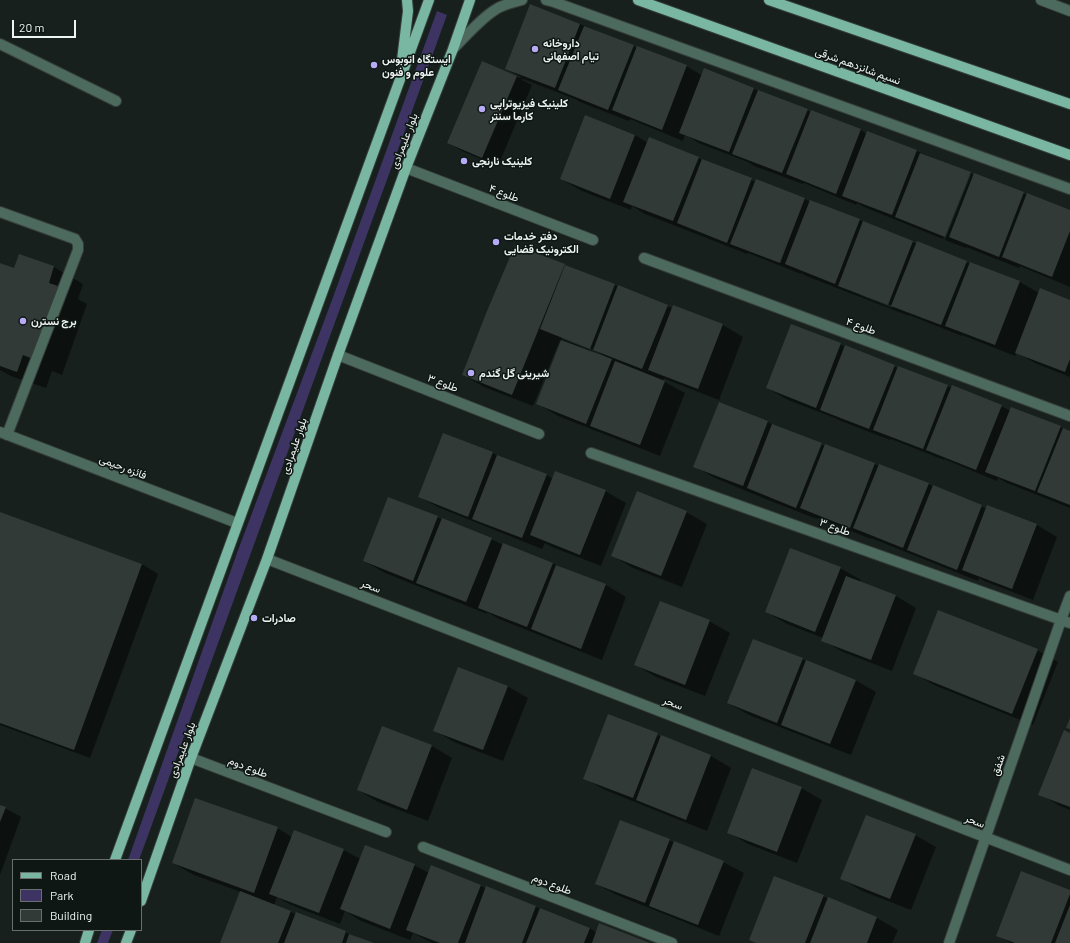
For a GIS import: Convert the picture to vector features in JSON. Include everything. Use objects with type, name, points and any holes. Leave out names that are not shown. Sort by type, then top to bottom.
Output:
[{"type":"main road","points":[[400,78],[408,12],[407,0]]},
{"type":"main road","points":[[115,859],[429,0]]},
{"type":"main road","name":"بلوار علیمرادی","points":[[142,898],[191,758],[267,559],[338,355],[406,168],[453,49],[470,0]]},
{"type":"main road","name":"نسیم شانزدهم شرقی","points":[[638,0],[1070,155]]},
{"type":"main road","points":[[661,0],[670,12]]},
{"type":"main road","points":[[769,0],[1070,104]]},
{"type":"main road","points":[[85,943],[89,931]]},
{"type":"main road","points":[[126,943],[131,931]]},
{"type":"street","points":[[453,49],[488,15],[498,8],[522,0]]},
{"type":"street","points":[[546,0],[1070,189]]},
{"type":"street","points":[[1041,0],[1070,11]]},
{"type":"street","points":[[0,44],[116,101]]},
{"type":"street","name":"طلوع ۴","points":[[406,168],[593,240]]},
{"type":"street","points":[[0,212],[75,239],[78,244],[78,250],[4,434]]},
{"type":"street","name":"طلوع ۴","points":[[644,258],[1070,416]]},
{"type":"street","name":"طلوع ۳","points":[[338,355],[539,434]]},
{"type":"street","name":"فائزه رحیمی","points":[[4,434],[237,523]]},
{"type":"street","name":"طلوع ۳","points":[[591,453],[1065,622]]},
{"type":"street","name":"سحر","points":[[267,559],[1070,870]]},
{"type":"street","name":"شفق","points":[[949,943],[985,838],[1065,622],[1070,596]]},
{"type":"street","name":"طلوع دوم","points":[[191,758],[386,832]]},
{"type":"street","name":"طلوع دوم","points":[[423,847],[672,943]]},
{"type":"green space","points":[[437,11],[447,15],[139,859],[128,859],[237,553],[332,300]]},
{"type":"green space","points":[[102,931],[113,931],[108,943],[97,943]]},
{"type":"building","points":[[530,4],[580,24],[555,88],[505,69]]},
{"type":"building","points":[[584,26],[634,45],[608,110],[558,90]]},
{"type":"building","points":[[637,46],[687,65],[662,130],[612,110]]},
{"type":"building","name":"کلینیک فیزیوتراپی کارما سنتر","points":[[482,61],[517,76],[482,158],[447,143]]},
{"type":"building","points":[[704,68],[754,88],[729,152],[679,133]]},
{"type":"building","points":[[758,90],[808,109],[782,173],[732,154]]},
{"type":"building","points":[[811,110],[861,129],[836,194],[786,174]]},
{"type":"building","points":[[585,115],[635,135],[610,199],[560,179]]},
{"type":"building","points":[[867,131],[917,150],[892,215],[842,196]]},
{"type":"building","points":[[649,137],[699,157],[673,221],[623,202]]},
{"type":"building","points":[[920,153],[971,172],[945,237],[895,217]]},
{"type":"building","points":[[702,159],[752,178],[727,243],[677,223]]},
{"type":"building","points":[[974,173],[1024,192],[999,257],[949,237]]},
{"type":"building","points":[[756,179],[805,198],[780,263],[730,244]]},
{"type":"building","points":[[1027,193],[1070,210],[1070,231],[1052,277],[1002,257]]},
{"type":"building","points":[[810,200],[860,219],[835,284],[785,264]]},
{"type":"building","points":[[863,221],[913,241],[888,305],[838,286]]},
{"type":"building","points":[[917,241],[967,261],[941,325],[891,306]]},
{"type":"building","points":[[515,245],[565,264],[512,395],[462,375]]},
{"type":"building","name":"برج نسترن","points":[[19,254],[54,266],[49,283],[58,286],[33,359],[23,355],[17,372],[0,366],[0,263],[14,268]]},
{"type":"building","points":[[970,262],[1020,281],[995,345],[945,326]]},
{"type":"building","points":[[565,265],[615,284],[590,349],[540,329]]},
{"type":"building","points":[[618,285],[668,305],[642,369],[593,350]]},
{"type":"building","points":[[1040,288],[1070,300],[1070,359],[1065,372],[1015,353]]},
{"type":"building","points":[[673,305],[723,324],[698,389],[648,370]]},
{"type":"building","points":[[791,324],[841,343],[816,408],[766,388]]},
{"type":"building","points":[[561,340],[612,359],[586,424],[536,404]]},
{"type":"building","points":[[845,345],[895,365],[869,429],[820,410]]},
{"type":"building","points":[[615,361],[665,381],[640,445],[590,426]]},
{"type":"building","points":[[898,366],[948,385],[923,449],[873,430]]},
{"type":"building","points":[[952,385],[1002,405],[976,470],[926,450]]},
{"type":"building","points":[[719,402],[768,421],[743,486],[693,467]]},
{"type":"building","points":[[1011,407],[1061,426],[1035,491],[985,472]]},
{"type":"building","points":[[772,424],[822,443],[796,508],[747,488]]},
{"type":"building","points":[[1063,428],[1070,431],[1070,505],[1037,492]]},
{"type":"building","points":[[443,433],[493,452],[468,517],[418,497]]},
{"type":"building","points":[[825,444],[875,463],[850,528],[800,508]]},
{"type":"building","points":[[497,455],[547,474],[522,538],[472,519]]},
{"type":"building","points":[[879,464],[929,483],[903,548],[853,528]]},
{"type":"building","points":[[555,471],[606,490],[580,555],[530,535]]},
{"type":"building","points":[[933,485],[982,505],[957,570],[907,550]]},
{"type":"building","points":[[637,491],[687,511],[661,576],[611,556]]},
{"type":"building","points":[[388,497],[438,516],[413,581],[363,561]]},
{"type":"building","points":[[987,505],[1037,524],[1012,589],[962,570]]},
{"type":"building","points":[[0,512],[142,564],[74,750],[0,723]]},
{"type":"building","points":[[442,518],[492,538],[466,602],[416,583]]},
{"type":"building","points":[[503,543],[553,563],[527,627],[478,608]]},
{"type":"building","points":[[790,548],[841,567],[815,632],[765,612]]},
{"type":"building","points":[[556,565],[606,584],[581,649],[531,629]]},
{"type":"building","points":[[846,576],[896,595],[871,660],[821,641]]},
{"type":"building","points":[[660,601],[710,620],[685,685],[634,665]]},
{"type":"building","points":[[938,610],[1038,649],[1012,714],[913,674]]},
{"type":"building","points":[[753,639],[803,658],[777,723],[727,703]]},
{"type":"building","points":[[806,660],[856,680],[830,744],[781,725]]},
{"type":"building","points":[[458,667],[508,686],[483,750],[433,731]]},
{"type":"building","points":[[608,714],[658,733],[633,798],[583,779]]},
{"type":"building","points":[[1070,718],[1070,729],[1066,728]]},
{"type":"building","points":[[382,726],[432,745],[407,810],[357,790]]},
{"type":"building","points":[[1064,730],[1070,733],[1070,807],[1038,795]]},
{"type":"building","points":[[661,735],[711,755],[686,820],[636,800]]},
{"type":"building","points":[[752,768],[802,787],[777,852],[727,833]]},
{"type":"building","points":[[195,798],[278,827],[254,893],[172,863]]},
{"type":"building","points":[[0,805],[6,807],[0,822]]},
{"type":"building","points":[[866,815],[916,834],[890,899],[840,879]]},
{"type":"building","points":[[620,820],[670,839],[645,903],[595,884]]},
{"type":"building","points":[[294,830],[344,849],[319,913],[269,894]]},
{"type":"building","points":[[674,841],[724,861],[698,925],[649,906]]},
{"type":"building","points":[[365,845],[415,864],[390,929],[340,909]]},
{"type":"building","points":[[431,865],[481,885],[458,943],[440,943],[406,930]]},
{"type":"building","points":[[1021,871],[1070,890],[1070,894],[1051,943],[1015,943],[996,936]]},
{"type":"building","points":[[774,876],[824,895],[805,943],[756,943],[749,940]]},
{"type":"building","points":[[486,886],[536,906],[522,943],[465,943]]},
{"type":"building","points":[[240,891],[291,911],[278,943],[220,943]]},
{"type":"building","points":[[828,897],[877,917],[867,943],[810,943]]},
{"type":"building","points":[[1070,905],[1070,943],[1055,943]]},
{"type":"building","points":[[540,908],[590,928],[584,943],[526,943]]},
{"type":"building","points":[[296,912],[346,931],[342,943],[284,943]]},
{"type":"building","points":[[599,923],[650,943],[592,943]]},
{"type":"building","points":[[349,934],[374,943],[346,943]]},
{"type":"place","name":"داروخانه تیام اصفهانی","points":[[535,49]]},
{"type":"place","name":"ایستگاه اتوبوس علوم و فنون","points":[[374,65]]},
{"type":"place","name":"کلینیک فیزیوتراپی کارما سنتر","points":[[482,109]]},
{"type":"place","name":"کلینیک نارنجی","points":[[464,161]]},
{"type":"place","name":"دفتر خدمات الکترونیک قضایی","points":[[496,242]]},
{"type":"place","name":"برج نسترن","points":[[23,321]]},
{"type":"place","name":"شیرینی گل گندم","points":[[471,373]]},
{"type":"place","name":"صادرات","points":[[254,618]]}]
